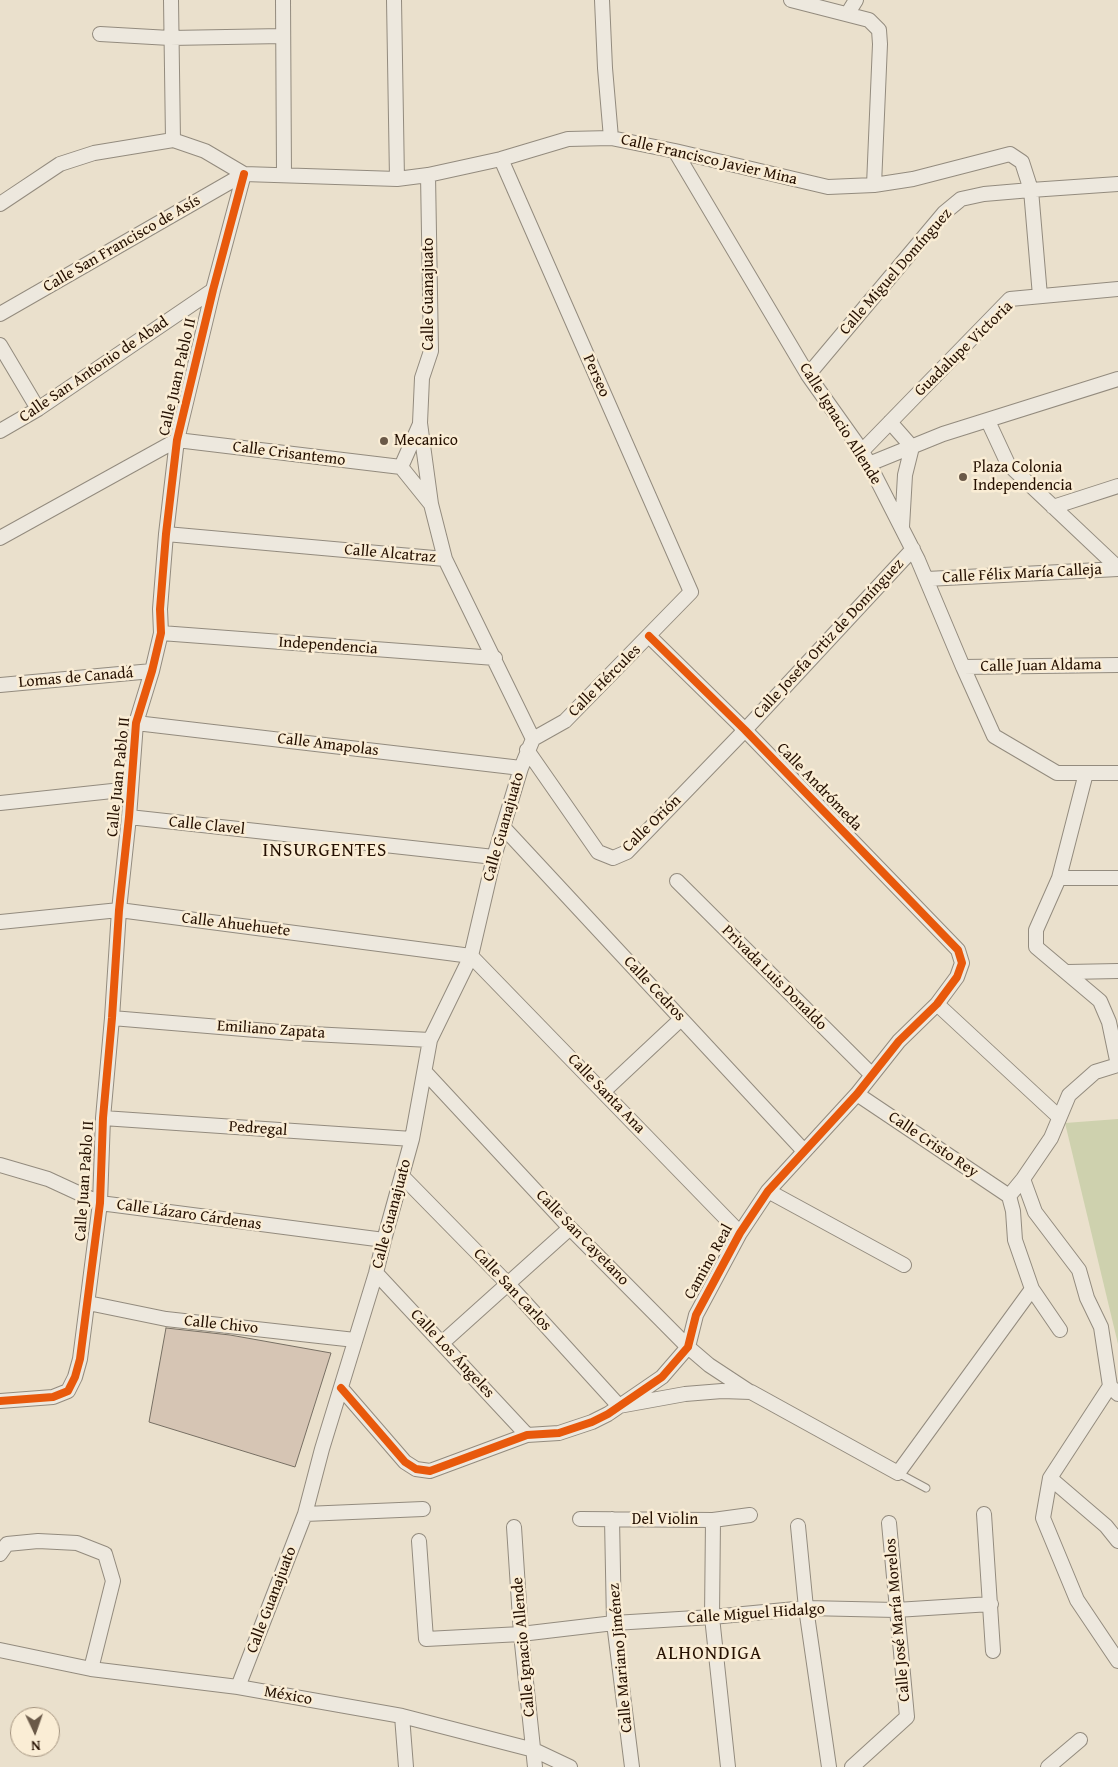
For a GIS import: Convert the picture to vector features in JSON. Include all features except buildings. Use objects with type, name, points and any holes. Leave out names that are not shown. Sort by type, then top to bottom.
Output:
[{"type":"street","points":[[171,0],[170,38],[173,140]]},
{"type":"street","points":[[283,0],[284,174]]},
{"type":"street","points":[[394,0],[397,179]]},
{"type":"street","points":[[602,0],[611,138]]},
{"type":"street","points":[[791,0],[848,13],[869,20],[879,30],[874,185]]},
{"type":"street","points":[[848,13],[856,0]]},
{"type":"street","points":[[100,34],[170,38],[283,36]]},
{"type":"street","name":"Calle Francisco Javier Mina","points":[[244,174],[397,179],[428,175],[501,160],[568,139],[611,138],[828,187],[874,185],[913,180],[1010,154],[1022,162],[1031,190]]},
{"type":"street","points":[[0,204],[60,164],[94,152],[173,140],[206,151],[244,174]]},
{"type":"street","name":"Calle Ignacio Allende","points":[[675,151],[808,375],[862,451],[913,549],[994,736],[1057,773],[1086,773]]},
{"type":"street","name":"Perseo","points":[[501,160],[690,592]]},
{"type":"street","name":"Calle Juan Pablo II","points":[[0,1401],[53,1397],[68,1391],[75,1378],[80,1359],[100,1203],[103,1118],[136,723],[161,633],[160,609],[166,534],[177,440],[212,290],[244,174]]},
{"type":"street","name":"Calle San Francisco de Asís","points":[[0,314],[244,174]]},
{"type":"street","name":"Calle Guanajuato","points":[[428,175],[431,352],[422,378],[420,423],[431,504],[445,559]]},
{"type":"street","name":"Calle Miguel Domínguez","points":[[808,375],[944,213],[961,199],[984,194],[1118,184]]},
{"type":"street","points":[[1031,190],[1040,296]]},
{"type":"street","name":"Guadalupe Victoria","points":[[862,451],[1010,299],[1118,289]]},
{"type":"street","name":"Calle San Antonio de Abad","points":[[0,431],[38,409],[212,290]]},
{"type":"street","points":[[0,345],[38,409]]},
{"type":"street","points":[[869,464],[943,434],[1118,379]]},
{"type":"street","points":[[988,421],[1008,464],[1118,568]]},
{"type":"street","points":[[890,422],[912,447]]},
{"type":"street","points":[[420,423],[401,467],[431,504]]},
{"type":"street","points":[[0,538],[177,440]]},
{"type":"street","name":"Calle Crisantemo","points":[[177,440],[401,467]]},
{"type":"street","points":[[902,527],[905,475],[912,447]]},
{"type":"street","points":[[1053,507],[1118,486]]},
{"type":"street","name":"Calle Alcatraz","points":[[166,534],[445,559],[495,658],[530,744]]},
{"type":"street","name":"Calle Josefa Ortiz de Domínguez","points":[[745,730],[913,549]]},
{"type":"street","name":"Calle Félix María Calleja","points":[[926,579],[1118,568]]},
{"type":"street","name":"Calle Hércules","points":[[530,744],[565,721],[650,636],[690,592]]},
{"type":"street","name":"Independencia","points":[[161,633],[495,658]]},
{"type":"street","name":"Calle Andrómeda","points":[[650,636],[745,730],[958,950],[962,963]]},
{"type":"street","name":"Calle Juan Aldama","points":[[963,667],[1118,665]]},
{"type":"street","name":"Lomas de Canadá","points":[[0,684],[152,671]]},
{"type":"street","name":"Calle Amapolas","points":[[136,723],[521,768]]},
{"type":"street","name":"Calle Orión","points":[[530,744],[598,852],[613,858],[628,852],[745,730]]},
{"type":"street","name":"Calle Guanajuato","points":[[238,1687],[305,1514],[322,1449],[376,1273],[412,1140],[430,1040],[471,956],[494,857],[530,744]]},
{"type":"street","points":[[1060,1330],[1032,1289],[1015,1240],[1013,1212],[1009,1196],[1023,1180],[1051,1138],[1069,1095],[1095,1072],[1118,1065],[1109,1022],[1100,1001],[1068,972],[1036,947],[1036,930],[1059,878],[1086,773],[1118,773]]},
{"type":"street","points":[[0,803],[131,789]]},
{"type":"street","name":"Calle Clavel","points":[[129,817],[494,857]]},
{"type":"street","name":"Calle Cedros","points":[[503,827],[804,1152]]},
{"type":"street","points":[[1059,878],[1118,878]]},
{"type":"street","name":"Privada Luis Donaldo","points":[[677,881],[872,1075]]},
{"type":"street","name":"Calle Ahuehuete","points":[[0,922],[119,910],[471,956]]},
{"type":"street","name":"Calle Santa Ana","points":[[471,956],[740,1233]]},
{"type":"street","name":"Camino Real","points":[[342,1388],[406,1462],[416,1469],[430,1471],[527,1435],[559,1433],[592,1422],[662,1377],[688,1347],[696,1314],[740,1233],[768,1191],[857,1094],[899,1041],[937,1004],[957,977],[962,963]]},
{"type":"street","points":[[1068,972],[1118,971]]},
{"type":"street","points":[[937,1004],[1059,1117]]},
{"type":"street","name":"Emiliano Zapata","points":[[112,1018],[292,1033],[430,1040]]},
{"type":"street","points":[[603,1092],[681,1019]]},
{"type":"street","name":"Calle San Cayetano","points":[[425,1072],[570,1228],[688,1347],[709,1365],[751,1392],[898,1473]]},
{"type":"street","name":"Calle Cristo Rey","points":[[857,1094],[1009,1196]]},
{"type":"street","name":"Pedregal","points":[[103,1118],[412,1140]]},
{"type":"street","name":"Calle Lázaro Cárdenas","points":[[0,1166],[48,1179],[100,1203],[384,1240]]},
{"type":"street","name":"Calle San Carlos","points":[[402,1176],[508,1284],[619,1406]]},
{"type":"street","points":[[1023,1180],[1035,1212],[1079,1270],[1088,1298],[1101,1327],[1114,1390],[1050,1478],[1043,1518],[1076,1600],[1118,1661]]},
{"type":"street","points":[[768,1191],[904,1265]]},
{"type":"street","points":[[442,1343],[570,1228]]},
{"type":"street","name":"Calle Los Ángeles","points":[[376,1273],[527,1435]]},
{"type":"street","points":[[898,1473],[1032,1289]]},
{"type":"street","name":"Calle Chivo","points":[[88,1303],[166,1319],[355,1340]]},
{"type":"street","name":"Calle San Cayetano","points":[[619,1406],[685,1394],[722,1391],[751,1392]]},
{"type":"street","points":[[1050,1478],[1106,1526],[1118,1541]]},
{"type":"street","points":[[305,1514],[423,1509]]},
{"type":"street","points":[[984,1514],[993,1651]]},
{"type":"street","name":"Del Violin","points":[[580,1519],[713,1520],[750,1515]]},
{"type":"street","name":"Calle Mariano Jiménez","points":[[612,1520],[614,1623],[632,1767]]},
{"type":"street","points":[[713,1520],[712,1617],[728,1767]]},
{"type":"street","name":"Calle José María Morelos","points":[[852,1767],[907,1717],[889,1522]]},
{"type":"street","points":[[798,1526],[806,1608],[828,1767]]},
{"type":"street","name":"Calle Ignacio Allende","points":[[514,1527],[521,1634],[535,1767]]},
{"type":"street","points":[[3,1549],[38,1541],[76,1543],[105,1554],[112,1581],[91,1669]]},
{"type":"street","points":[[419,1541],[426,1638],[521,1634]]},
{"type":"street","name":"Calle Miguel Hidalgo","points":[[521,1634],[614,1623],[712,1617],[806,1608],[896,1610],[991,1604]]},
{"type":"street","name":"México","points":[[0,1650],[91,1669],[238,1687],[402,1716],[534,1750],[570,1767]]},
{"type":"street","points":[[402,1716],[406,1767]]},
{"type":"street","points":[[1048,1767],[1080,1740]]},
{"type":"lane","name":"Calle San Cayetano","points":[[898,1473],[926,1488]]},
{"type":"green space","points":[[1118,1119],[1118,1344],[1065,1123]]},
{"type":"cycle path","points":[[0,1401],[53,1397],[68,1391],[75,1377],[80,1359],[100,1203],[103,1118],[136,723],[161,633],[160,609],[166,534],[177,440],[213,290],[244,174]]},
{"type":"cycle path","points":[[341,1388],[405,1462],[416,1469],[430,1471],[527,1435],[559,1433],[592,1422],[608,1414],[662,1377],[688,1347],[696,1315],[740,1233],[768,1191],[857,1094],[899,1041],[937,1004],[957,977],[962,963],[958,950],[745,730],[649,636]]},
{"type":"place","name":"Mecanico","points":[[384,441]]},
{"type":"place","name":"Plaza Colonia Independencia","points":[[963,477]]},
{"type":"district","name":"INSURGENTES","points":[[325,851]]},
{"type":"district","name":"ALHONDIGA","points":[[709,1654]]}]
